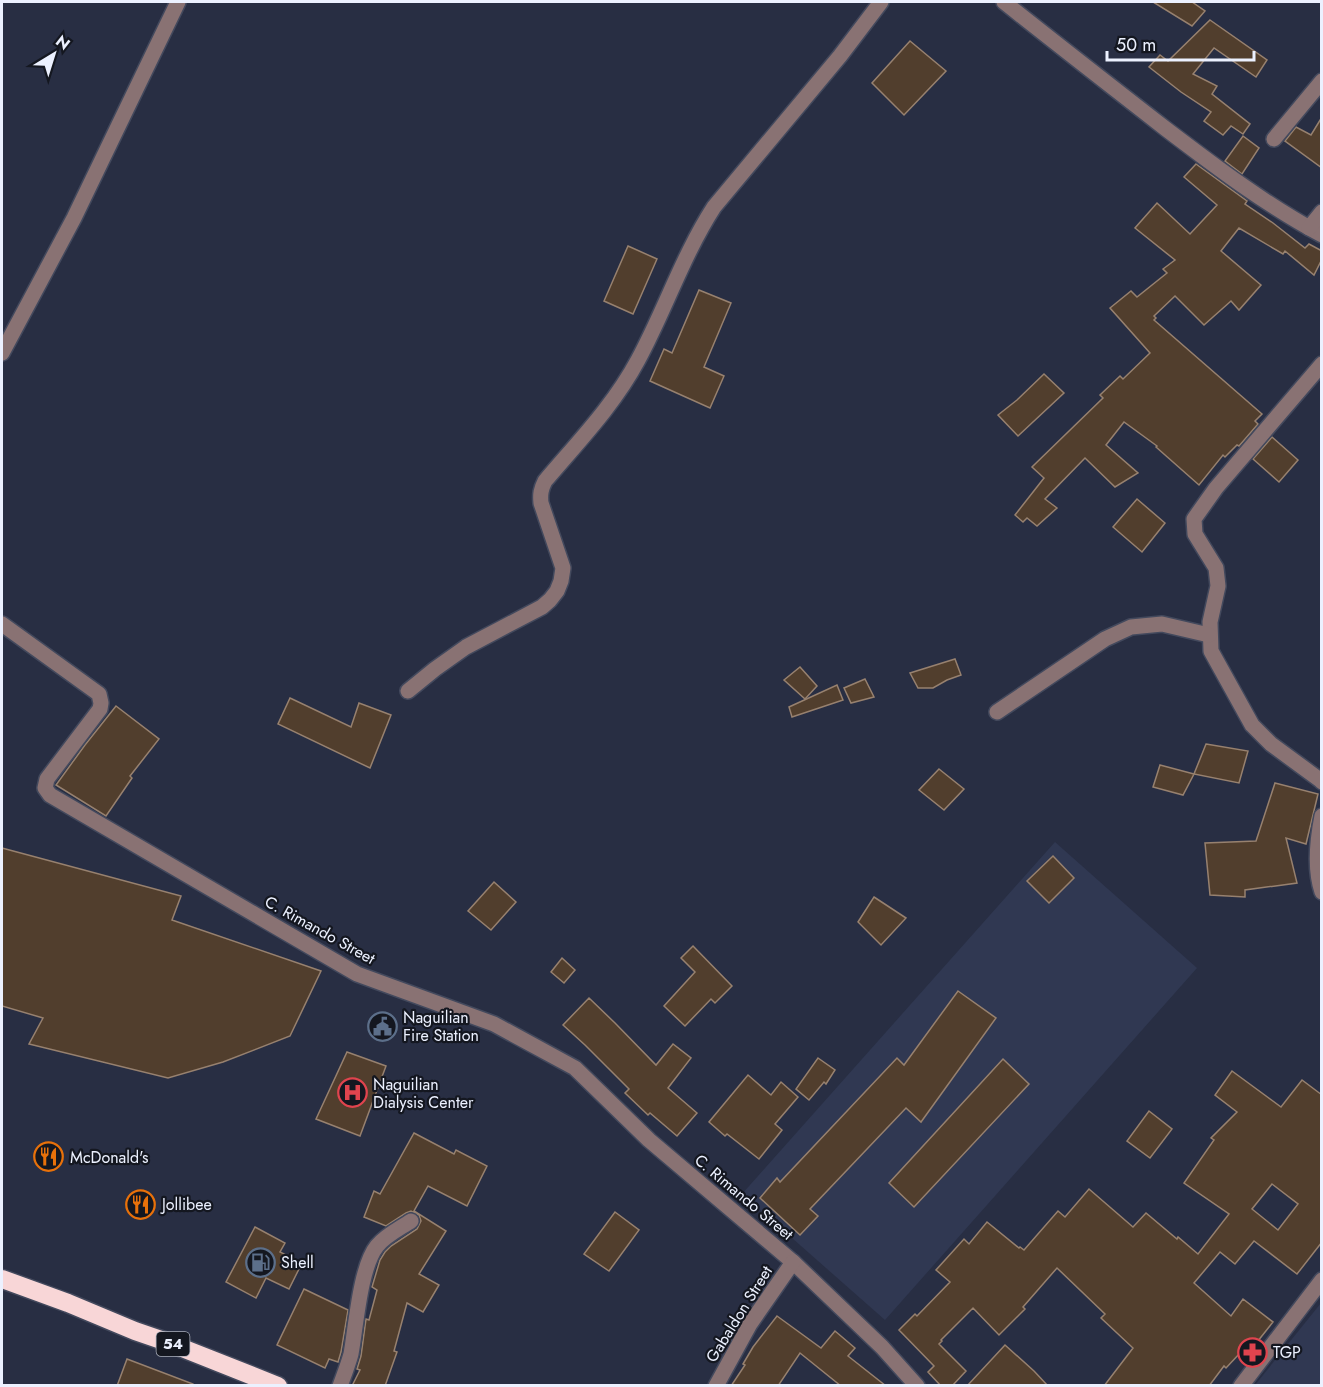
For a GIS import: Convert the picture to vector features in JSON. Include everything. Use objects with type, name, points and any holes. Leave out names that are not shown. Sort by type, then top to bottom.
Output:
[{"type":"highway","name":"54","points":[[2,1279],[278,1386]]},
{"type":"street","points":[[2,353],[74,218],[178,2]]},
{"type":"street","points":[[408,691],[466,646],[542,607],[550,600],[561,581],[563,568],[541,503],[540,494],[545,481],[615,398],[627,379],[700,228],[714,207],[840,56],[881,2]]},
{"type":"street","points":[[1004,2],[1241,185],[1315,232],[1322,212]]},
{"type":"street","points":[[1274,139],[1322,81]]},
{"type":"street","points":[[1322,364],[1216,488],[1194,519],[1195,534],[1216,568],[1218,586],[1210,621],[1211,651],[1251,725],[1271,744],[1322,783]]},
{"type":"street","name":"C. Rimando Street","points":[[2,624],[99,694],[100,709],[47,779],[45,788],[50,795],[357,974],[494,1024],[574,1068],[650,1140],[793,1262],[882,1347],[916,1386]]},
{"type":"street","points":[[998,712],[1105,639],[1131,627],[1162,624],[1209,635]]},
{"type":"street","points":[[1322,816],[1318,834],[1317,878],[1322,892]]},
{"type":"street","points":[[340,1386],[350,1357],[359,1303],[371,1256],[386,1238],[411,1221]]},
{"type":"street","name":"Gabaldon Street","points":[[716,1386],[750,1324],[793,1262]]},
{"type":"street","points":[[1241,1386],[1322,1280]]},
{"type":"shaded area","points":[[1055,842],[1197,968],[885,1320],[742,1194]]},
{"type":"shaded area","points":[[1321,1303],[1321,1385],[1255,1385]]},
{"type":"building","points":[[1153,2],[1192,2],[1205,11],[1192,26]]},
{"type":"building","points":[[1210,20],[1267,60],[1256,77],[1214,48],[1193,74],[1217,86],[1212,94],[1250,124],[1243,134],[1231,126],[1223,135],[1204,121],[1211,112],[1149,67],[1160,55],[1168,61]]},
{"type":"building","points":[[910,41],[946,71],[904,115],[872,83]]},
{"type":"building","points":[[1322,117],[1322,168],[1285,141],[1296,127],[1311,135]]},
{"type":"building","points":[[1243,136],[1259,148],[1242,174],[1225,161]]},
{"type":"building","points":[[1196,164],[1247,201],[1245,204],[1305,248],[1309,244],[1322,251],[1322,259],[1314,275],[1285,251],[1283,254],[1239,228],[1221,251],[1261,285],[1239,310],[1231,301],[1204,325],[1175,296],[1154,316],[1156,318],[1154,320],[1262,414],[1255,421],[1258,424],[1239,446],[1237,445],[1225,457],[1223,455],[1199,485],[1157,446],[1124,422],[1106,445],[1138,473],[1115,487],[1085,458],[1045,499],[1057,508],[1037,526],[1027,518],[1023,522],[1015,515],[1044,478],[1032,467],[1103,398],[1100,395],[1120,376],[1123,379],[1150,353],[1110,308],[1131,291],[1137,297],[1167,273],[1163,269],[1175,260],[1135,228],[1157,203],[1190,234],[1217,205],[1184,177]]},
{"type":"building","points":[[628,246],[657,259],[633,314],[604,301]]},
{"type":"building","points":[[699,290],[731,303],[704,367],[724,376],[710,408],[650,381],[664,349],[672,353]]},
{"type":"building","points":[[1044,374],[1064,393],[1018,436],[998,415]]},
{"type":"building","points":[[1272,437],[1298,460],[1279,482],[1253,459]]},
{"type":"building","points":[[1137,499],[1165,523],[1142,552],[1113,527]]},
{"type":"building","points":[[955,659],[961,675],[933,688],[918,688],[910,673]]},
{"type":"building","points":[[800,667],[817,686],[805,699],[784,680]]},
{"type":"building","points":[[865,679],[874,697],[851,703],[844,688]]},
{"type":"building","points":[[837,685],[843,700],[792,717],[789,707]]},
{"type":"building","points":[[290,698],[351,727],[359,703],[391,715],[370,768],[278,724]]},
{"type":"building","points":[[116,706],[159,739],[130,776],[132,778],[106,816],[56,785]]},
{"type":"building","points":[[1206,744],[1248,751],[1239,783],[1194,774]]},
{"type":"building","points":[[1160,765],[1194,774],[1183,795],[1153,787]]},
{"type":"building","points":[[939,769],[964,789],[944,810],[919,790]]},
{"type":"building","points":[[1275,783],[1318,794],[1306,844],[1286,838],[1297,883],[1245,890],[1245,897],[1210,895],[1205,843],[1256,841]]},
{"type":"building","points":[[2,848],[181,896],[172,920],[321,971],[290,1036],[223,1062],[168,1078],[29,1044],[43,1018],[2,1006]]},
{"type":"building","points":[[1053,856],[1074,878],[1049,903],[1027,881]]},
{"type":"building","points":[[494,882],[516,902],[491,930],[468,911]]},
{"type":"building","points":[[874,897],[906,918],[881,945],[858,922]]},
{"type":"building","points":[[693,946],[732,986],[715,1003],[711,999],[685,1026],[664,1006],[695,972],[681,958]]},
{"type":"building","points":[[562,958],[575,970],[564,983],[551,972]]},
{"type":"building","points":[[958,991],[996,1018],[921,1122],[906,1108],[810,1209],[818,1216],[800,1235],[760,1198],[777,1178],[780,1182],[897,1058],[904,1065]]},
{"type":"building","points":[[589,998],[656,1065],[673,1044],[691,1058],[668,1088],[697,1113],[677,1136],[650,1113],[648,1115],[625,1093],[629,1089],[563,1025]]},
{"type":"building","name":"Naguilian Dialysis Center","points":[[347,1052],[386,1066],[360,1136],[316,1119]]},
{"type":"building","points":[[818,1058],[835,1070],[826,1084],[824,1082],[809,1100],[796,1089]]},
{"type":"building","points":[[1003,1059],[1029,1084],[914,1207],[889,1183]]},
{"type":"building","points":[[1232,1071],[1281,1107],[1302,1080],[1322,1095],[1322,1242],[1297,1274],[1254,1241],[1235,1264],[1220,1252],[1194,1283],[1231,1316],[1243,1299],[1273,1322],[1246,1356],[1242,1351],[1226,1368],[1224,1366],[1209,1386],[1104,1386],[1133,1348],[1101,1318],[1105,1314],[1057,1268],[1023,1307],[1025,1309],[999,1335],[973,1308],[941,1340],[939,1344],[966,1371],[952,1386],[941,1386],[928,1372],[934,1366],[899,1330],[915,1314],[917,1316],[950,1282],[936,1270],[964,1239],[969,1244],[987,1222],[1024,1250],[1058,1211],[1065,1217],[1089,1189],[1133,1227],[1146,1213],[1198,1254],[1229,1214],[1184,1183],[1214,1140],[1211,1138],[1237,1112],[1215,1095]],"holes":[[[1272,1184],[1298,1204],[1278,1230],[1252,1209]]]},
{"type":"building","points":[[748,1075],[771,1095],[781,1082],[798,1097],[775,1124],[782,1130],[759,1159],[709,1122]]},
{"type":"building","points":[[1149,1111],[1172,1129],[1150,1158],[1127,1141]]},
{"type":"building","points":[[414,1133],[454,1154],[456,1150],[487,1166],[467,1206],[428,1186],[414,1211],[446,1231],[419,1274],[439,1285],[423,1312],[407,1303],[394,1351],[397,1352],[385,1386],[352,1386],[360,1370],[357,1369],[366,1319],[369,1320],[377,1290],[372,1287],[380,1260],[391,1246],[417,1229],[421,1221],[419,1215],[411,1211],[386,1226],[364,1217],[374,1191],[380,1194]]},
{"type":"building","points":[[615,1212],[639,1230],[609,1271],[584,1254]]},
{"type":"building","points":[[255,1227],[285,1243],[280,1252],[302,1263],[289,1289],[266,1278],[256,1298],[226,1282]]},
{"type":"building","points":[[304,1289],[348,1310],[338,1362],[329,1359],[325,1368],[277,1345]]},
{"type":"building","points":[[777,1316],[821,1348],[835,1331],[855,1348],[848,1356],[886,1386],[841,1386],[800,1353],[778,1386],[731,1386],[745,1365],[743,1364],[753,1347]]},
{"type":"building","points":[[1005,1345],[1034,1371],[1048,1386],[967,1386]]},
{"type":"building","points":[[127,1359],[193,1384],[193,1386],[117,1386]]},
{"type":"place","name":"Naguilian Fire Station","points":[[382,1026]]},
{"type":"place","name":"Naguilian Dialysis Center","points":[[352,1093]]},
{"type":"place","name":"McDonald's","points":[[49,1157]]},
{"type":"place","name":"Jollibee","points":[[141,1204]]},
{"type":"place","name":"Shell","points":[[260,1262]]},
{"type":"place","name":"TGP","points":[[1252,1352]]}]
